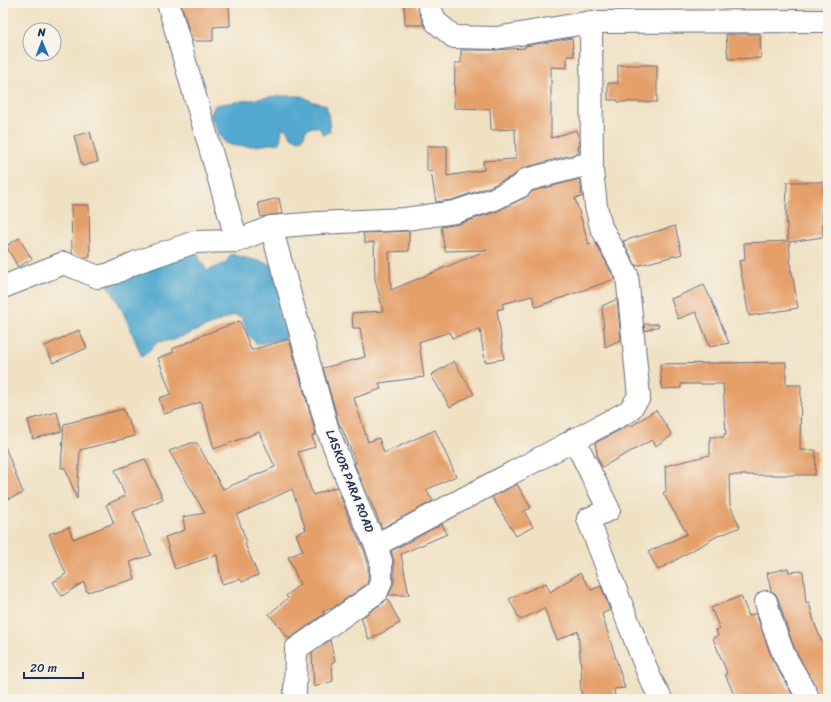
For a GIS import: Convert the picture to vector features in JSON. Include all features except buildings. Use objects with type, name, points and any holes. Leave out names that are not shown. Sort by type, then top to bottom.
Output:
[{"type":"street","points":[[168,3],[237,241]]},
{"type":"street","points":[[428,3],[436,22],[454,37],[496,38],[591,22],[828,21]]},
{"type":"street","points":[[376,545],[629,411],[639,397],[627,275],[601,227],[596,206],[592,163],[591,22]]},
{"type":"street","points":[[3,287],[64,263],[98,277],[114,273],[137,262],[195,242],[237,241],[270,228],[318,223],[405,219],[454,212],[494,199],[521,186],[526,180],[592,163]]},
{"type":"street","name":"LASKOR PARA ROAD","points":[[270,228],[328,430],[362,516],[376,545],[381,561],[381,582],[377,592],[296,649],[295,699]]},
{"type":"street","points":[[574,439],[609,510],[588,519],[650,678],[661,699]]},
{"type":"street","points":[[766,602],[784,655],[809,699]]},
{"type":"water","points":[[277,96],[301,96],[314,102],[326,105],[330,131],[323,135],[319,127],[312,127],[306,130],[301,140],[292,138],[286,129],[282,128],[280,143],[252,146],[231,145],[226,143],[221,138],[210,116],[215,105]]},
{"type":"water","points":[[195,251],[207,271],[226,263],[231,254],[272,265],[285,292],[277,312],[294,332],[283,339],[257,344],[248,335],[242,317],[234,315],[174,340],[158,342],[142,357],[122,310],[107,285]]}]
